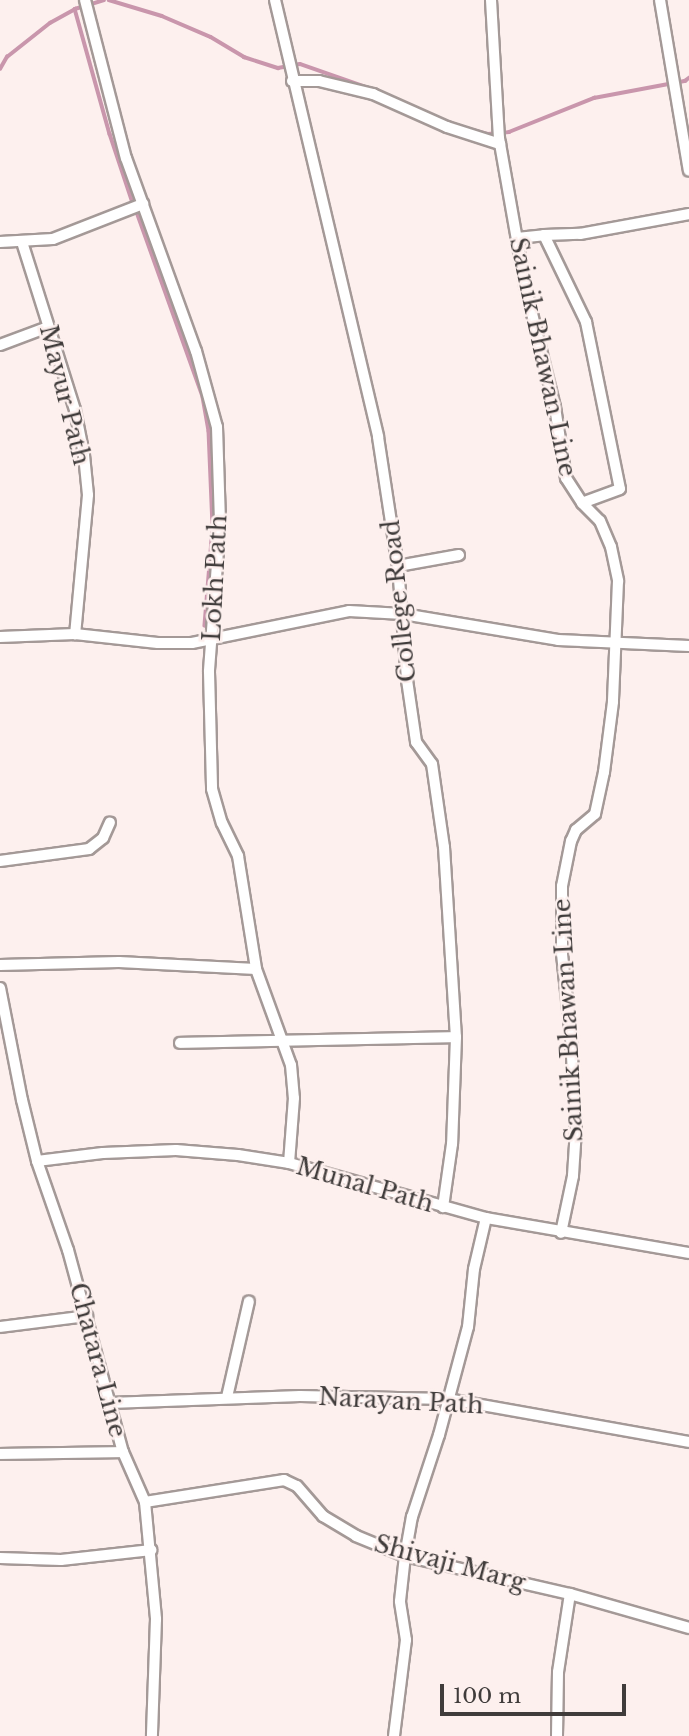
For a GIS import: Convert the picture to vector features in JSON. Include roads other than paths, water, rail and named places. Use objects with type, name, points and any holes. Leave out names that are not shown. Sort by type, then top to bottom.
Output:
[{"type":"street","name":"College Road","points":[[275,0],[291,79],[327,208],[378,437],[398,566],[407,680],[416,741],[432,764],[444,847],[456,1037],[452,1144],[443,1207]]},
{"type":"street","name":"Sainik Bhawan Line","points":[[491,0],[499,141],[517,238],[555,407],[566,478],[582,503],[600,521],[611,547],[618,581],[613,702],[602,783],[595,814],[576,830],[571,841],[562,886],[562,954],[571,1038],[576,1129],[573,1176],[561,1233]]},
{"type":"street","points":[[660,0],[689,171]]},
{"type":"street","name":"Lokh Path","points":[[86,5],[126,158],[192,340],[217,427],[220,524],[211,640],[212,789],[222,823],[238,856],[257,969],[291,1065],[294,1098],[289,1164]]},
{"type":"street","points":[[291,79],[319,81],[373,94],[447,127],[499,141]]},
{"type":"street","points":[[0,242],[53,239],[143,204]]},
{"type":"street","points":[[517,238],[580,234],[689,214]]},
{"type":"street","points":[[544,235],[586,322],[620,482],[620,489],[616,492],[582,503]]},
{"type":"street","name":"Mayur Path","points":[[22,242],[75,410],[88,495],[75,634]]},
{"type":"street","points":[[0,345],[48,327]]},
{"type":"street","points":[[398,566],[459,555]]},
{"type":"street","points":[[0,637],[75,634],[158,643],[211,640],[349,611],[403,614],[500,633],[689,646]]},
{"type":"street","points":[[0,861],[89,849],[103,838],[110,822]]},
{"type":"street","points":[[0,965],[119,962],[257,969]]},
{"type":"street","name":"Chatara Line","points":[[0,988],[2,1019],[37,1161],[87,1316],[123,1452],[145,1502],[156,1619],[152,1736]]},
{"type":"street","points":[[180,1042],[456,1037]]},
{"type":"street","name":"Munal Path","points":[[37,1161],[103,1153],[176,1150],[238,1154],[289,1164],[486,1218],[689,1253]]},
{"type":"street","points":[[394,1736],[406,1640],[400,1601],[405,1556],[412,1517],[468,1327],[474,1269],[486,1218]]},
{"type":"street","points":[[227,1397],[249,1301]]},
{"type":"street","points":[[0,1327],[87,1316]]},
{"type":"street","name":"Narayan Path","points":[[110,1403],[227,1397],[448,1399],[689,1442]]},
{"type":"street","points":[[0,1454],[123,1452]]},
{"type":"street","name":"Shivaji Marg","points":[[145,1502],[284,1480],[297,1486],[323,1516],[356,1536],[405,1556],[570,1594],[689,1628]]},
{"type":"street","points":[[0,1558],[61,1560],[151,1550]]},
{"type":"street","points":[[557,1736],[558,1672],[570,1594]]},
{"type":"waterway","points":[[0,69],[7,57],[50,23],[75,9],[104,0]]},
{"type":"waterway","points":[[109,0],[162,16],[211,37],[244,57],[278,68],[300,64],[369,88]]},
{"type":"waterway","points":[[75,9],[110,134],[132,200]]},
{"type":"waterway","points":[[473,130],[488,134],[509,132],[594,98],[685,81],[689,78]]},
{"type":"waterway","points":[[138,215],[203,397],[209,431],[213,528],[205,626]]}]
